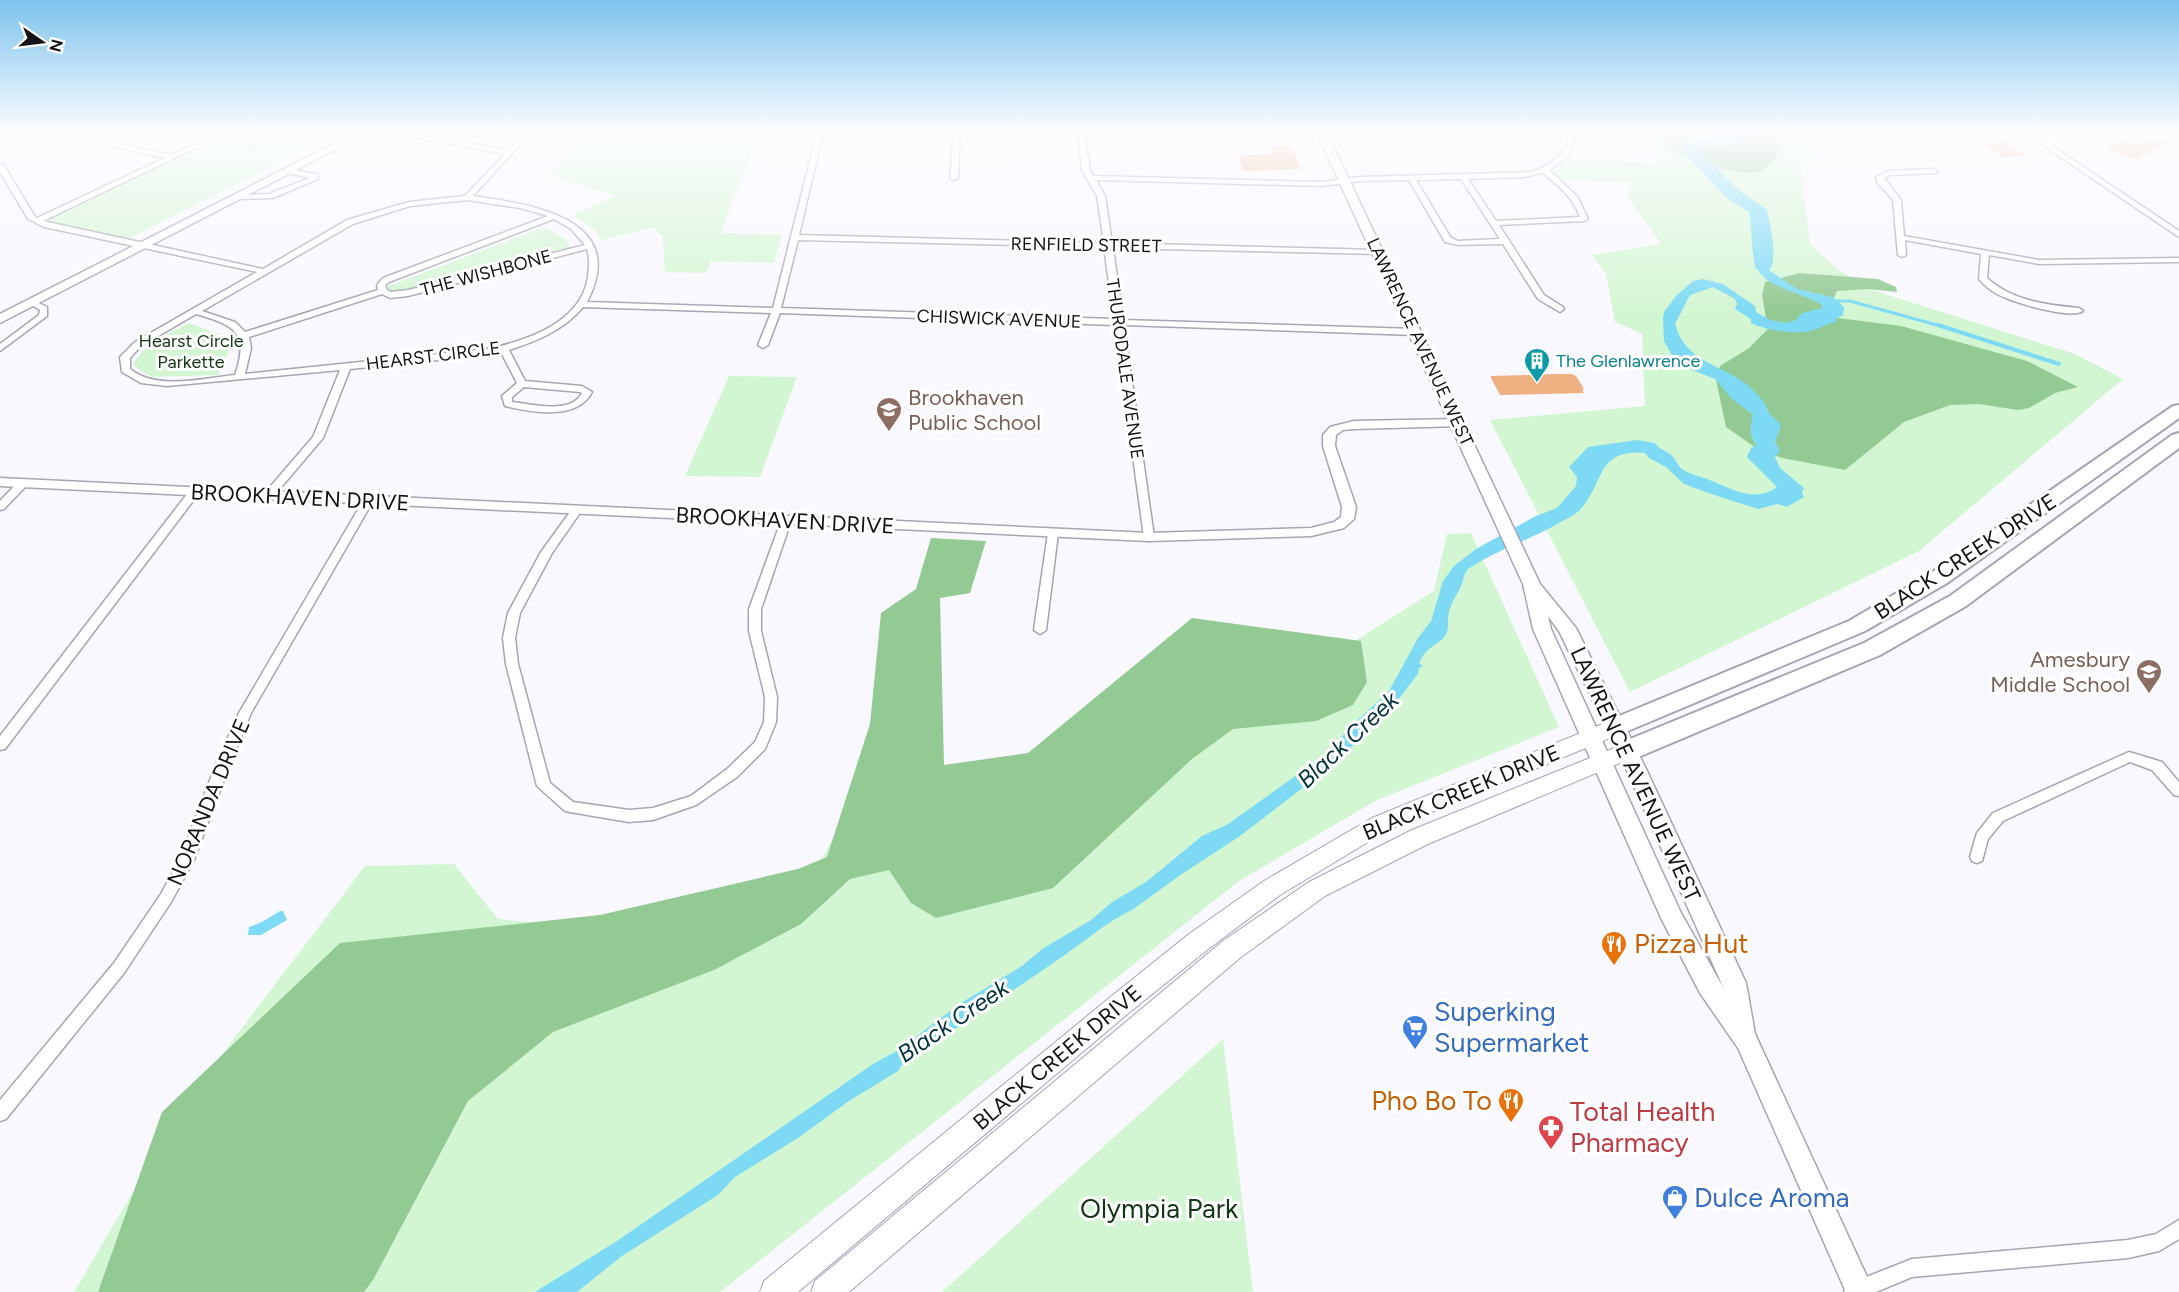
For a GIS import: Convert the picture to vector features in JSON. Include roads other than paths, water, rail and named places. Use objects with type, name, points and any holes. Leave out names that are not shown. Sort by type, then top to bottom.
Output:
[{"type":"highway","name":"BLACK CREEK DRIVE","points":[[1615,727],[1857,627],[1939,578],[2179,410]]},
{"type":"highway","name":"BLACK CREEK DRIVE","points":[[1627,751],[1872,649],[1948,606],[2179,439]]},
{"type":"main road","points":[[0,319],[247,193]]},
{"type":"main road","name":"LAWRENCE AVENUE WEST","points":[[1350,193],[1532,584],[1542,629],[1682,937],[1708,986],[1746,1040],[1857,1291]]},
{"type":"main road","name":"LAWRENCE AVENUE WEST","points":[[1532,584],[1567,628],[1627,751],[1734,983],[1746,1040]]},
{"type":"main road","name":"BLACK CREEK DRIVE","points":[[775,1292],[1122,1003],[1198,942],[1272,888],[1380,824],[1442,796],[1615,727]]},
{"type":"main road","name":"BLACK CREEK DRIVE","points":[[826,1292],[1232,949],[1317,889],[1420,837],[1627,751]]},
{"type":"street","points":[[16,193],[36,221],[44,225],[263,271]]},
{"type":"street","points":[[36,221],[95,193]]},
{"type":"street","points":[[240,197],[270,196],[277,193]]},
{"type":"street","points":[[467,198],[471,193]]},
{"type":"street","points":[[763,345],[776,312],[804,193]]},
{"type":"street","name":"THURODALE AVENUE","points":[[1099,193],[1149,537]]},
{"type":"street","points":[[1420,193],[1448,240],[1458,243],[1506,241]]},
{"type":"street","points":[[1474,193],[1541,297],[1560,309]]},
{"type":"street","points":[[1493,223],[1584,219],[1569,193]]},
{"type":"street","points":[[1891,193],[1897,200],[1902,255]]},
{"type":"street","points":[[2117,193],[2179,235]]},
{"type":"street","name":"HEARST CIRCLE","points":[[467,198],[514,203],[555,216],[582,234],[594,254],[594,272],[590,293],[583,304],[567,320],[553,329],[504,349],[163,384],[137,379],[125,370],[125,357],[138,344],[350,222],[370,214],[422,202],[467,198]]},
{"type":"street","name":"THE WISHBONE","points":[[555,216],[386,280],[381,285],[390,295],[408,293],[590,246]]},
{"type":"street","name":"RENFIELD STREET","points":[[793,237],[1378,252]]},
{"type":"street","points":[[1899,237],[2019,260],[2056,262],[2179,260]]},
{"type":"street","points":[[1985,254],[1983,279],[1994,289],[2050,308],[2079,310]]},
{"type":"street","name":"THE WISHBONE","points":[[245,335],[384,291]]},
{"type":"street","points":[[0,348],[43,316],[44,309],[32,303]]},
{"type":"street","name":"CHISWICK AVENUE","points":[[583,304],[1415,332]]},
{"type":"street","points":[[193,311],[241,329],[245,335],[246,363],[239,378]]},
{"type":"street","points":[[504,349],[522,384]]},
{"type":"street","points":[[268,496],[318,438],[346,367]]},
{"type":"street","points":[[522,384],[582,389],[587,392],[586,398],[578,405],[562,409],[508,404],[507,396],[522,384]]},
{"type":"street","name":"BROOKHAVEN DRIVE","points":[[0,482],[1149,537],[1311,532],[1332,528],[1347,519],[1349,507],[1329,446],[1330,431],[1338,426],[1354,425],[1458,423]]},
{"type":"street","points":[[0,507],[23,483]]},
{"type":"street","points":[[0,745],[195,491]]},
{"type":"street","name":"NORANDA DRIVE","points":[[0,1113],[119,968],[166,898],[187,860],[245,713],[368,501]]},
{"type":"street","points":[[577,510],[547,552],[514,613],[509,638],[512,664],[544,786],[570,807],[629,816],[653,814],[696,800],[723,781],[760,745],[770,722],[771,697],[755,631],[755,609],[786,521]]},
{"type":"street","points":[[1040,630],[1053,533]]},
{"type":"street","points":[[1977,857],[1982,837],[1998,817],[2129,757],[2157,766],[2179,791]]},
{"type":"street","points":[[1857,1291],[1912,1268],[2128,1249],[2159,1242],[2179,1229]]},
{"type":"water","points":[[1754,226],[1768,227],[1771,234],[1769,270],[1797,289],[1833,297],[1844,307],[1843,315],[1836,319],[1836,322],[1807,332],[1773,330],[1751,323],[1751,319],[1735,309],[1737,304],[1735,299],[1713,287],[1690,295],[1675,324],[1687,347],[1705,361],[1749,386],[1781,426],[1775,442],[1780,451],[1775,457],[1780,468],[1804,488],[1802,493],[1804,497],[1787,507],[1778,504],[1758,509],[1684,484],[1666,467],[1649,458],[1645,453],[1617,456],[1603,470],[1588,500],[1577,513],[1468,569],[1450,608],[1448,630],[1445,636],[1422,657],[1419,663],[1423,666],[1419,668],[1418,674],[1387,714],[1339,760],[1240,836],[902,1065],[898,1071],[735,1177],[718,1195],[622,1256],[577,1292],[535,1292],[617,1241],[873,1064],[897,1051],[961,1003],[1022,966],[1042,949],[1091,920],[1112,902],[1146,882],[1202,836],[1228,824],[1329,752],[1350,727],[1389,691],[1418,638],[1431,621],[1443,581],[1454,566],[1476,549],[1536,516],[1557,508],[1576,486],[1577,477],[1569,467],[1588,447],[1637,440],[1655,443],[1672,456],[1684,470],[1733,490],[1759,494],[1777,487],[1747,457],[1751,448],[1757,445],[1751,434],[1752,414],[1732,399],[1715,379],[1687,368],[1671,354],[1664,341],[1664,312],[1676,296],[1693,281],[1703,279],[1723,284],[1755,306],[1756,312],[1770,320],[1786,323],[1796,320],[1802,313],[1822,308],[1822,305],[1814,300],[1774,284],[1759,271],[1754,258]]},
{"type":"water","points":[[283,911],[287,920],[261,935],[248,935],[249,927]]},
{"type":"waterway","name":"Black Creek","points":[[1732,193],[1758,210],[1763,238],[1763,265]]},
{"type":"waterway","points":[[1834,301],[1850,301],[1944,327]]},
{"type":"waterway","points":[[1938,325],[2059,364]]},
{"type":"place","name":"The Glenlawrence","points":[[1537,384]]},
{"type":"place","name":"Brookhaven Public School","points":[[889,433]]},
{"type":"place","name":"Amesbury Middle School","points":[[2149,695]]},
{"type":"place","name":"Pizza Hut","points":[[1614,967]]},
{"type":"place","name":"Superking Supermarket","points":[[1415,1051]]},
{"type":"place","name":"Pho Bo To","points":[[1511,1124]]},
{"type":"place","name":"Total Health Pharmacy","points":[[1551,1151]]},
{"type":"place","name":"Dulce Aroma","points":[[1675,1221]]},
{"type":"park label","name":"Hearst Circle Parkette","points":[[191,351]]},
{"type":"park label","name":"Olympia Park","points":[[1159,1209]]}]
